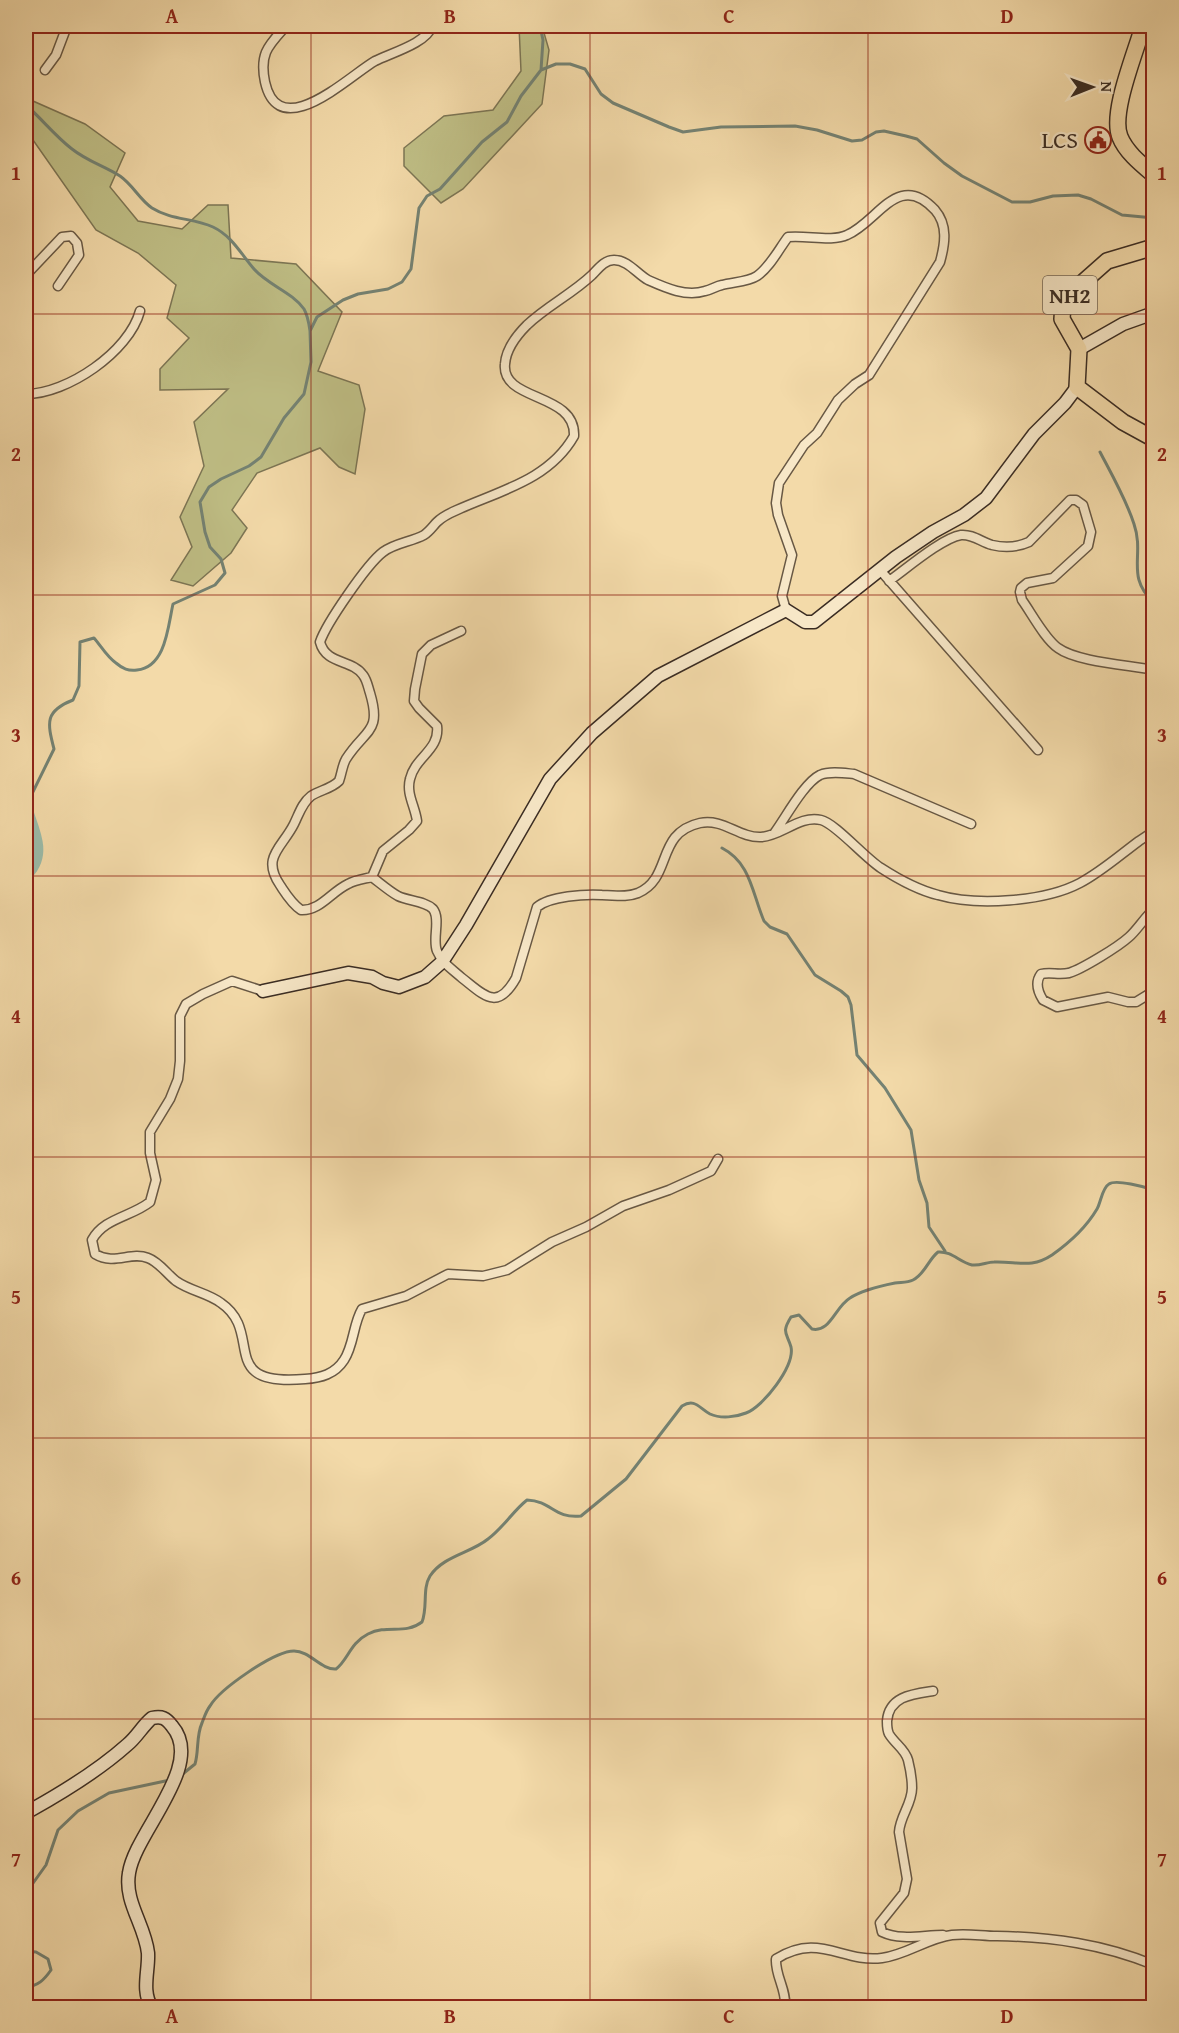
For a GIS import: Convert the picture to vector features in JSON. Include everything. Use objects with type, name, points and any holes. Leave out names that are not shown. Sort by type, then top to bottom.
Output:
[{"type":"highway","points":[[1143,26],[1120,101],[1117,122],[1119,135],[1125,148],[1154,175]]},
{"type":"highway","name":"NH2","points":[[1077,387],[1079,349],[1062,319],[1063,304],[1072,292],[1107,261],[1154,248]]},
{"type":"highway","points":[[1077,387],[1123,422],[1154,439]]},
{"type":"street","points":[[45,70],[56,55],[67,26]]},
{"type":"street","points":[[286,26],[266,49],[264,77],[271,97],[285,108],[297,108],[315,103],[366,67],[425,37],[432,26]]},
{"type":"street","points":[[372,877],[349,883],[317,905],[304,910],[295,906],[272,871],[273,856],[294,824],[303,804],[310,797],[339,781],[347,757],[372,727],[374,719],[374,706],[364,676],[329,657],[320,642],[360,577],[383,552],[425,534],[438,521],[454,511],[496,495],[526,480],[545,469],[568,447],[574,436],[572,420],[565,412],[511,384],[505,373],[506,357],[528,324],[582,283],[605,262],[611,260],[623,262],[643,278],[674,291],[701,292],[756,277],[788,237],[810,236],[834,239],[847,236],[889,201],[902,195],[917,197],[937,212],[943,225],[944,246],[940,262],[869,375],[838,400],[817,433],[804,445],[779,483],[776,503],[778,515],[792,555],[782,596],[786,610],[806,622],[814,622],[880,570],[986,498],[1034,434],[1065,403],[1077,387]]},
{"type":"street","points":[[26,275],[62,237],[71,236],[77,243],[79,255],[58,286]]},
{"type":"street","points":[[26,393],[52,390],[72,381],[102,361],[126,339],[137,322],[140,311]]},
{"type":"street","points":[[1079,349],[1124,324],[1154,313]]},
{"type":"street","points":[[889,581],[944,542],[961,535],[1006,547],[1029,543],[1070,500],[1076,500],[1083,506],[1091,532],[1088,546],[1053,578],[1027,583],[1021,588],[1022,600],[1052,643],[1060,649],[1075,656],[1154,670]]},
{"type":"street","points":[[880,570],[1038,750]]},
{"type":"street","points":[[718,1159],[711,1171],[669,1190],[623,1206],[586,1227],[552,1242],[507,1270],[483,1276],[448,1274],[406,1296],[362,1309],[344,1360],[336,1370],[328,1375],[292,1380],[266,1378],[250,1367],[245,1357],[237,1317],[225,1305],[179,1283],[149,1258],[103,1259],[95,1254],[92,1240],[97,1230],[150,1202],[156,1180],[150,1153],[150,1132],[175,1088],[180,1061],[180,1016],[186,1004],[232,981],[263,991],[348,973],[399,987],[425,977],[442,962],[466,925],[550,779],[592,733],[658,676],[786,610]]},
{"type":"street","points":[[372,877],[383,851],[409,830],[417,820],[409,794],[410,778],[413,769],[430,751],[437,738],[437,726],[414,701],[422,654],[431,645],[461,631]]},
{"type":"street","points":[[775,833],[810,784],[820,775],[834,772],[854,774],[971,824]]},
{"type":"street","points":[[372,877],[400,897],[434,910],[435,944],[442,962],[482,996],[493,998],[511,988],[516,978],[537,907],[543,902],[601,894],[626,897],[639,893],[654,882],[677,833],[699,823],[717,822],[745,834],[760,837],[809,819],[824,820],[890,874],[935,895],[966,900],[1010,899],[1056,893],[1086,879],[1152,834]]},
{"type":"street","points":[[1154,909],[1122,942],[1076,970],[1058,975],[1041,974],[1038,986],[1043,1000],[1057,1007],[1108,997],[1136,1002],[1154,991]]},
{"type":"street","points":[[933,1691],[897,1700],[887,1716],[889,1734],[902,1748],[908,1760],[912,1786],[909,1806],[899,1824],[907,1880],[904,1893],[880,1923],[882,1932],[889,1936],[906,1937],[950,1935],[1044,1938],[1101,1946],[1154,1965]]},
{"type":"street","points":[[26,1811],[65,1791],[101,1766],[128,1744],[152,1718],[166,1719],[175,1730],[182,1755],[176,1779],[137,1848],[128,1877],[130,1898],[144,1932],[148,1955],[146,1984],[149,2003],[152,2007]]},
{"type":"street","points":[[785,2007],[786,1998],[776,1965],[776,1959],[784,1954],[801,1948],[819,1947],[881,1958],[950,1935]]},
{"type":"shaded area","points":[[519,26],[542,26],[549,50],[542,104],[463,189],[441,203],[404,166],[404,148],[444,116],[493,110],[521,71]]},
{"type":"shaded area","points":[[26,94],[33,101],[85,124],[125,153],[110,187],[138,221],[182,229],[208,205],[228,205],[231,258],[296,264],[342,312],[318,371],[359,385],[365,409],[355,474],[339,467],[320,448],[257,473],[232,510],[247,528],[231,553],[193,586],[171,580],[192,547],[180,517],[204,466],[194,422],[228,389],[160,390],[160,369],[189,338],[167,318],[176,285],[138,253],[96,230],[26,130]]},
{"type":"waterway","points":[[540,26],[543,40],[541,70]]},
{"type":"waterway","points":[[26,806],[54,749],[50,718],[57,708],[73,700],[79,686],[80,642],[94,638],[113,661],[128,670],[147,667],[154,662],[164,644],[173,604],[215,585],[225,573],[221,559],[210,547],[200,502],[209,487],[261,457],[284,418],[304,394],[311,362],[310,331],[317,317],[343,300],[358,294],[388,289],[402,282],[411,269],[419,208],[427,196],[440,189],[482,142],[507,122],[521,96],[541,70],[556,64],[570,64],[585,69],[601,94],[613,103],[683,132],[721,127],[795,126],[852,141],[862,140],[876,132],[884,131],[917,139],[962,176],[1012,202],[1030,202],[1053,196],[1078,195],[1122,215],[1154,218]]},
{"type":"waterway","points":[[26,105],[66,144],[84,157],[120,176],[152,208],[167,215],[205,224],[226,235],[260,275],[299,303],[306,314],[310,331]]},
{"type":"waterway","points":[[1100,452],[1131,515],[1137,535],[1137,565],[1140,584],[1154,603]]},
{"type":"waterway","points":[[26,814],[35,844],[34,859],[26,872]]},
{"type":"waterway","points":[[722,848],[732,854],[745,870],[764,921],[770,927],[787,934],[815,975],[848,997],[857,1055],[885,1088],[911,1130],[919,1180],[927,1203],[929,1227],[945,1251]]},
{"type":"waterway","points":[[179,1777],[195,1764],[198,1738],[205,1714],[225,1690],[248,1672],[274,1657],[294,1651],[305,1654],[325,1667],[336,1669],[357,1642],[368,1634],[375,1631],[409,1628],[422,1622],[428,1581],[436,1569],[488,1539],[527,1500],[542,1503],[565,1515],[581,1516],[626,1479],[682,1406],[694,1403],[714,1416],[724,1417],[746,1413],[761,1403],[783,1375],[788,1364],[791,1347],[786,1330],[791,1317],[799,1315],[812,1329],[823,1327],[845,1302],[855,1295],[871,1289],[913,1280],[924,1271],[938,1252],[947,1253],[972,1265],[994,1262],[1037,1262],[1052,1255],[1083,1228],[1097,1209],[1103,1192],[1109,1184],[1124,1183],[1154,1190]]},
{"type":"waterway","points":[[26,1893],[46,1865],[58,1830],[78,1811],[109,1793],[170,1780]]},
{"type":"waterway","points":[[26,1951],[36,1952],[48,1959],[51,1970],[40,1982],[26,1987]]},
{"type":"place","name":"LCS","points":[[1098,140]]}]
